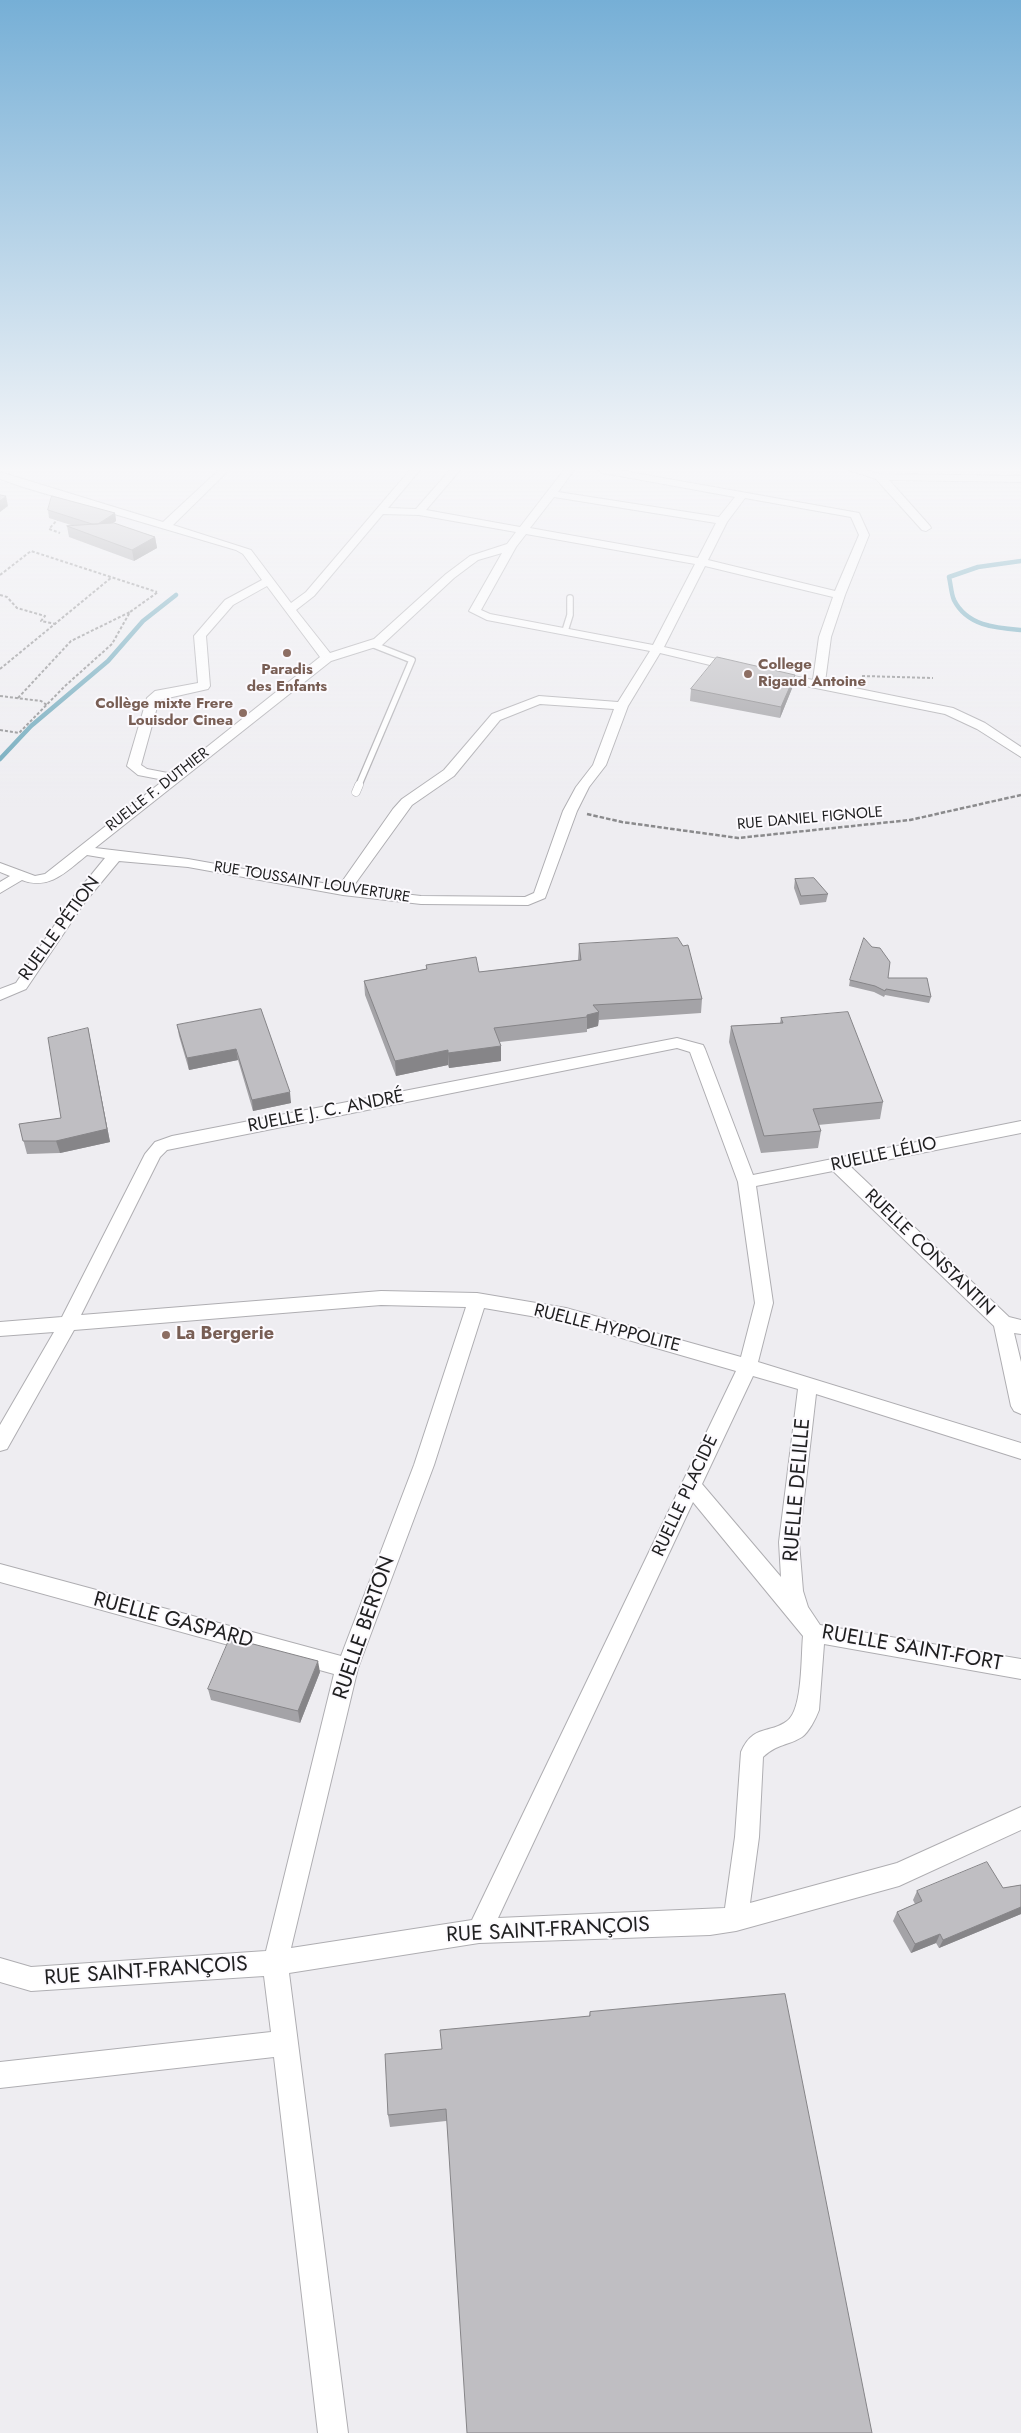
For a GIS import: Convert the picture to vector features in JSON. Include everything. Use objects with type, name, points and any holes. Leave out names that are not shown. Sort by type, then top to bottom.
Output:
[{"type":"street","points":[[174,778],[143,772],[134,766],[153,698],[159,694],[204,686],[200,636],[225,604],[247,589],[262,584]]},
{"type":"street","points":[[271,584],[327,658],[374,645],[442,584]]},
{"type":"street","points":[[291,608],[310,594],[319,584]]},
{"type":"street","points":[[491,584],[475,612],[487,617],[657,649],[818,686],[949,712],[981,726],[1021,753]]},
{"type":"street","name":"RUE TOUSSAINT LOUVERTURE","points":[[82,850],[115,856],[188,862],[343,891],[421,900],[528,900],[536,898],[540,895],[570,811],[583,786],[599,764],[622,706],[657,649],[690,584]]},
{"type":"street","points":[[791,584],[839,595]]},
{"type":"street","points":[[818,686],[825,637],[844,584]]},
{"type":"street","name":"RUELLE F. DUTHIER","points":[[0,867],[34,880],[49,878],[327,658]]},
{"type":"street","points":[[343,891],[398,812],[407,802],[449,773],[496,717],[539,700],[622,706]]},
{"type":"street","name":"RUELLE PÉTION","points":[[0,995],[21,986],[79,899],[115,856]]},
{"type":"street","points":[[0,889],[20,875]]},
{"type":"street","name":"RUELLE J. C. ANDRÉ","points":[[0,1443],[67,1325],[153,1154],[162,1146],[182,1140],[677,1043],[689,1045]]},
{"type":"street","name":"RUELLE PLACIDE","points":[[479,1931],[748,1366],[764,1304],[747,1182],[697,1049],[689,1045]]},
{"type":"street","name":"RUELLE LÉLIO","points":[[747,1182],[838,1165],[1021,1126]]},
{"type":"street","name":"RUELLE CONSTANTIN","points":[[838,1165],[1003,1323],[1021,1406]]},
{"type":"street","name":"RUELLE HYPPOLITE","points":[[0,1329],[381,1298],[477,1300],[566,1315],[748,1366],[1021,1451]]},
{"type":"street","name":"RUELLE BERTON","points":[[275,1963],[347,1668],[424,1465],[477,1300]]},
{"type":"street","points":[[1003,1323],[1021,1327]]},
{"type":"street","name":"RUELLE DELILLE","points":[[808,1384],[789,1542],[792,1590],[799,1611],[814,1633]]},
{"type":"street","name":"RUELLE SAINT-FORT","points":[[691,1485],[814,1633],[1021,1669]]},
{"type":"street","name":"RUELLE GASPARD","points":[[0,1573],[347,1668]]},
{"type":"street","points":[[736,1919],[747,1837],[752,1752],[766,1739],[795,1729],[808,1710],[814,1633]]},
{"type":"street","name":"RUE SAINT-FRANÇOIS","points":[[0,1970],[30,1979],[275,1963],[479,1931],[710,1923],[736,1919],[899,1874],[1021,1818]]},
{"type":"street","points":[[275,1963],[333,2433]]},
{"type":"street","points":[[0,2075],[285,2043]]},
{"type":"lane","points":[[565,631],[570,615],[570,598]]},
{"type":"lane","points":[[356,792],[412,660],[374,645]]},
{"type":"path","points":[[0,669],[104,584]]},
{"type":"path","points":[[18,698],[71,641],[130,612],[158,592],[132,584]]},
{"type":"path","points":[[0,595],[7,597],[8,601],[15,608],[45,616],[41,621],[57,624]]},
{"type":"path","points":[[0,730],[19,733],[112,644],[130,612]]},
{"type":"path","points":[[0,664],[5,665]]},
{"type":"path","points":[[855,676],[933,678]]},
{"type":"path","points":[[0,696],[41,701],[47,705]]},
{"type":"path","name":"RUE DANIEL FIGNOLE","points":[[570,811],[622,822],[738,838],[910,820],[1021,795]]},
{"type":"building","points":[[717,657],[795,675],[781,707],[691,689]]},
{"type":"building","points":[[814,878],[828,894],[801,896],[795,879]]},
{"type":"building","points":[[678,938],[683,946],[688,945],[702,999],[593,1005],[599,1012],[587,1015],[587,1017],[494,1028],[501,1046],[448,1053],[448,1050],[395,1061],[364,981],[427,969],[426,965],[476,957],[479,972],[581,960],[579,944]]},
{"type":"building","points":[[864,938],[872,947],[880,948],[890,962],[888,978],[927,978],[931,997],[886,989],[885,991],[875,986],[850,980]]},
{"type":"building","points":[[261,1009],[290,1092],[252,1100],[236,1049],[187,1058],[177,1025]]},
{"type":"building","points":[[848,1012],[883,1102],[813,1109],[821,1131],[764,1136],[731,1026],[783,1023],[781,1018]]},
{"type":"building","points":[[88,1028],[107,1129],[56,1141],[23,1141],[19,1124],[61,1118],[48,1038]]},
{"type":"building","points":[[230,1638],[318,1661],[298,1711],[208,1689]]},
{"type":"building","points":[[987,1862],[1003,1888],[1021,1885],[1021,1907],[943,1940],[940,1934],[915,1944],[897,1912],[922,1901],[917,1891]]},
{"type":"building","points":[[785,1994],[872,2433],[467,2433],[446,2109],[388,2115],[385,2054],[442,2049],[440,2030],[590,2016],[590,2012]]},
{"type":"waterway","points":[[950,584],[954,600],[966,615],[983,624],[1021,630]]},
{"type":"waterway","points":[[0,759],[31,726],[108,661],[143,621],[176,595]]},
{"type":"place","name":"Paradis des Enfants","points":[[287,653]]},
{"type":"place","name":"College Rigaud Antoine","points":[[748,674]]},
{"type":"place","name":"Collège mixte Frere Louisdor Cinea","points":[[243,713]]},
{"type":"place","name":"La Bergerie","points":[[166,1335]]}]
